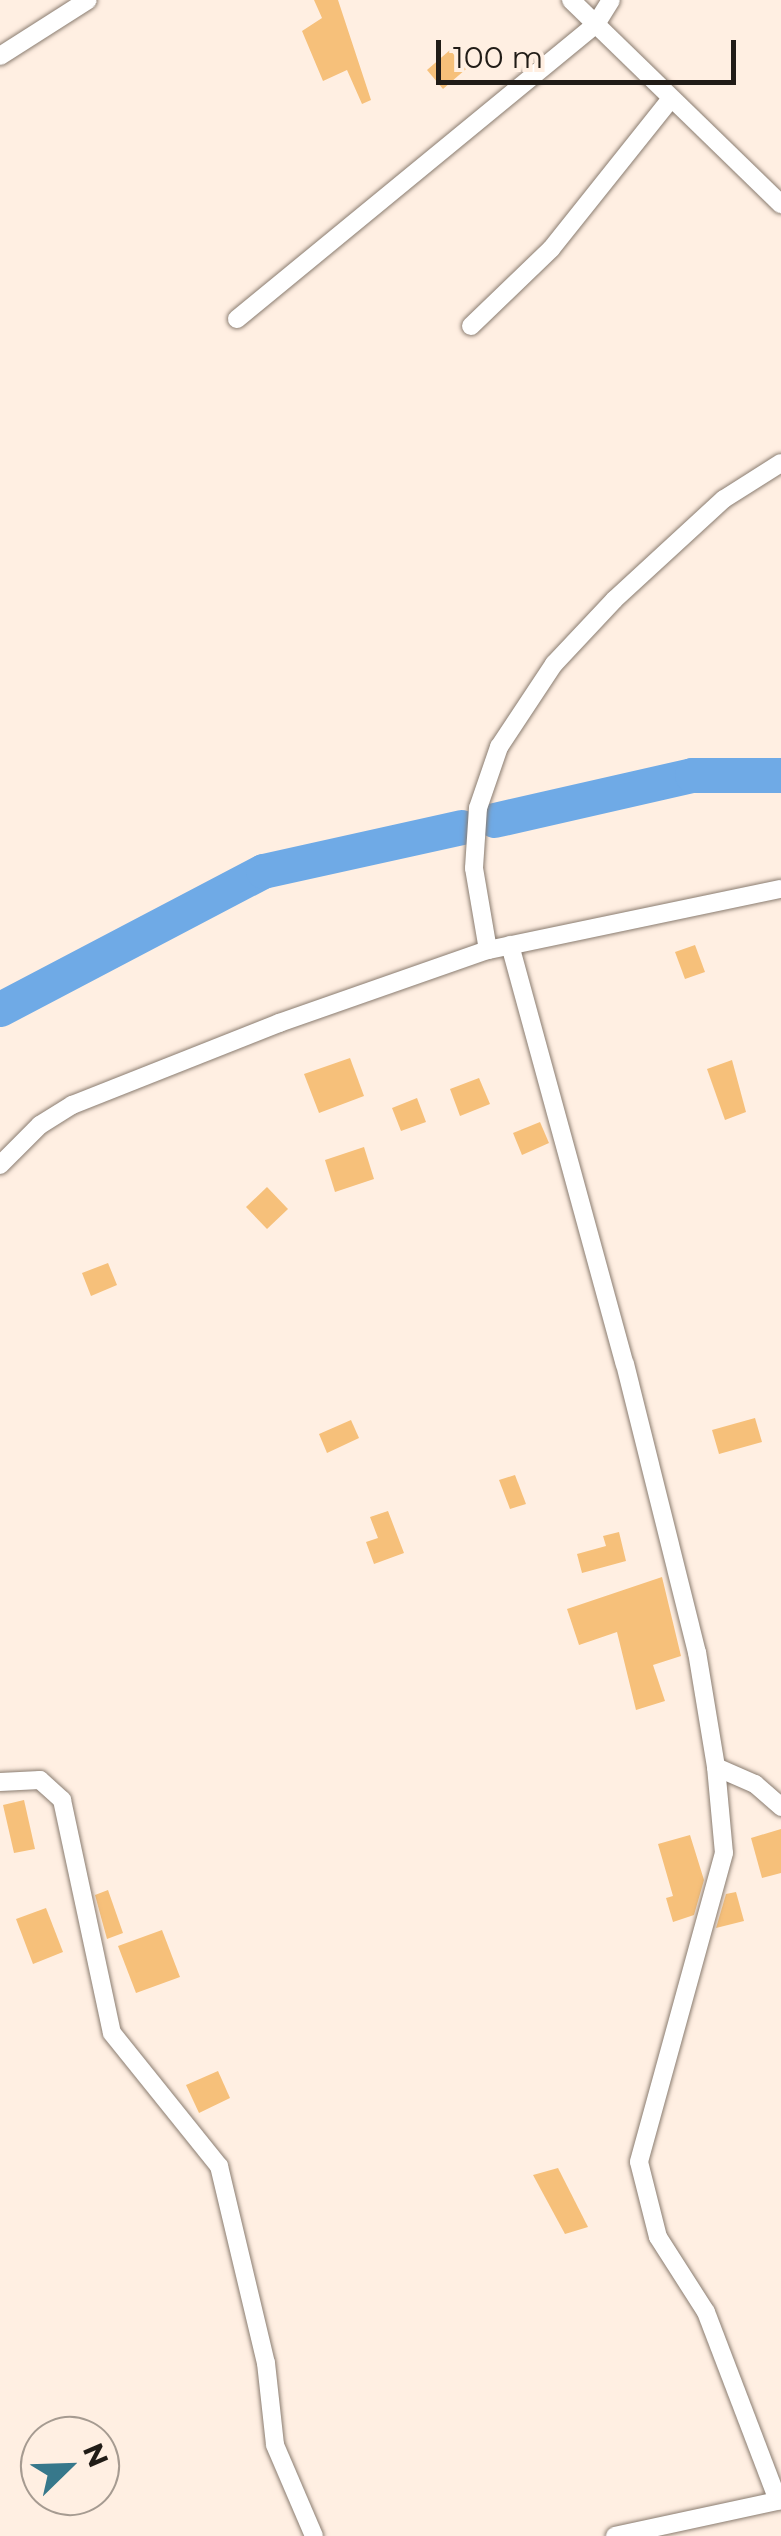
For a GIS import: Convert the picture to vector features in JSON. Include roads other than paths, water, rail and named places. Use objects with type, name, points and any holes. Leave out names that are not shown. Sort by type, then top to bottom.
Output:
[{"type":"street","points":[[0,56],[88,0]]},
{"type":"street","points":[[571,0],[781,204]]},
{"type":"street","points":[[237,319],[596,24],[611,0]]},
{"type":"street","points":[[471,326],[550,249],[670,100]]},
{"type":"street","points":[[488,950],[474,868],[478,808],[499,747],[554,664],[614,600],[724,498],[781,463]]},
{"type":"street","points":[[0,1165],[40,1124],[105,1089],[488,950],[781,889]]},
{"type":"street","points":[[510,945],[625,1364],[697,1652],[716,1767],[724,1854],[638,2162],[658,2237],[706,2312],[779,2501],[615,2536]]},
{"type":"street","points":[[716,1767],[755,1784],[781,1807]]},
{"type":"street","points":[[0,1782],[40,1780],[62,1800],[112,2032],[218,2166],[266,2364],[275,2445],[314,2536]]},
{"type":"waterway","points":[[494,820],[692,775],[781,775]]},
{"type":"waterway","points":[[0,1009],[263,871],[461,827]]}]
